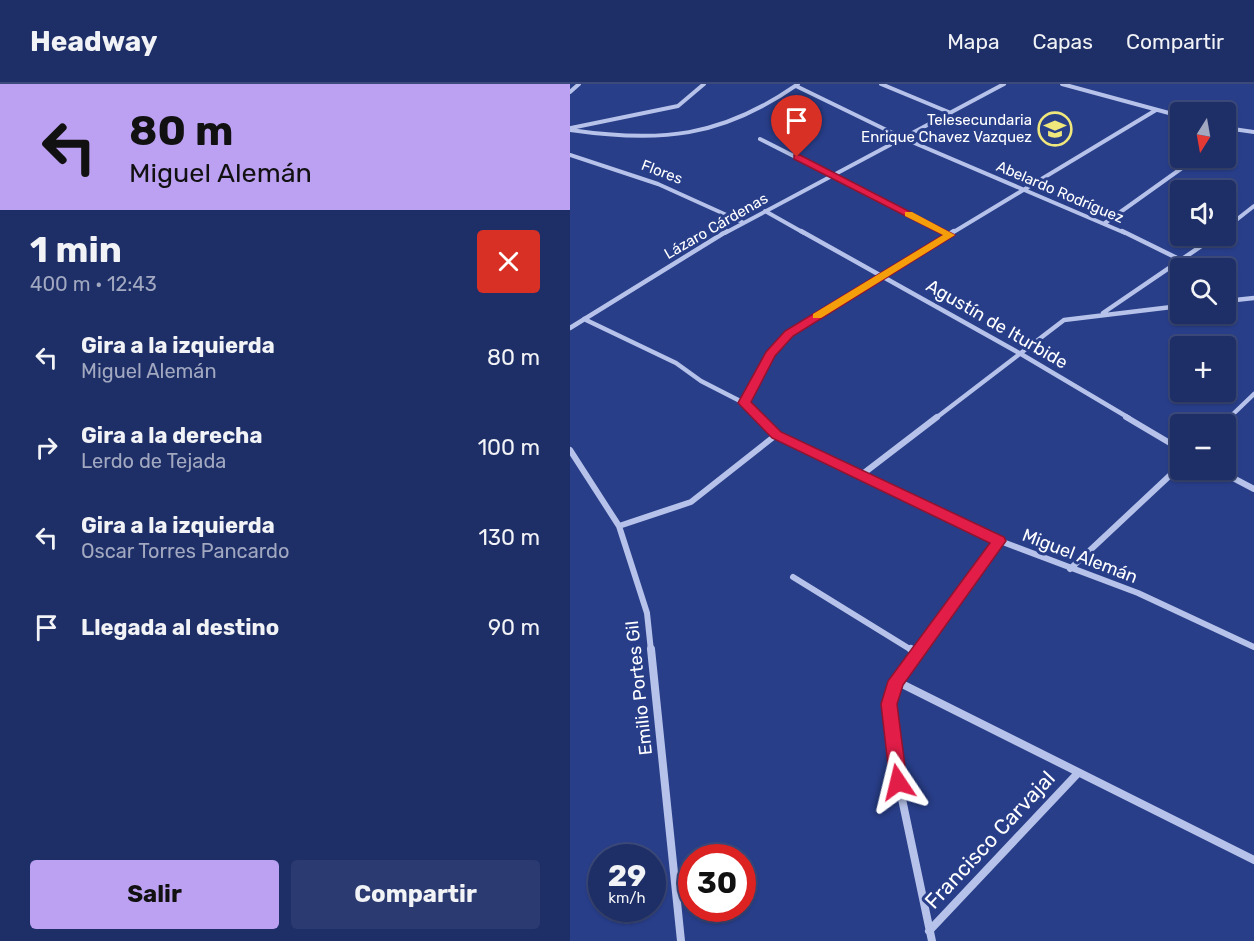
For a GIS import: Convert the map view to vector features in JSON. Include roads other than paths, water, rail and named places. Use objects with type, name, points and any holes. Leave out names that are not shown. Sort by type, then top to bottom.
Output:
[{"type":"street","points":[[570,92],[579,84]]},
{"type":"street","points":[[570,129],[678,106],[704,84]]},
{"type":"street","points":[[880,84],[951,113]]},
{"type":"street","name":"Lázaro Cárdenas","points":[[570,328],[742,222],[835,176],[1004,84]]},
{"type":"street","points":[[1062,84],[1170,114]]},
{"type":"street","points":[[570,129],[615,137],[672,138],[728,122],[797,85]]},
{"type":"street","name":"Abelardo Rodríguez","points":[[797,85],[905,139],[1105,223],[1177,258]]},
{"type":"street","points":[[744,403],[770,354],[789,334],[1022,189],[1156,110]]},
{"type":"street","points":[[1236,130],[1254,132]]},
{"type":"street","points":[[760,139],[950,235]]},
{"type":"street","name":"Flores","points":[[570,155],[607,164],[674,188],[742,222]]},
{"type":"street","points":[[1105,223],[1182,168]]},
{"type":"street","points":[[1236,220],[1254,206]]},
{"type":"street","name":"Agustín de Iturbide","points":[[765,211],[1021,354],[1170,443]]},
{"type":"street","points":[[1187,258],[1202,246]]},
{"type":"street","points":[[1100,315],[1170,269]]},
{"type":"street","points":[[1236,300],[1254,298]]},
{"type":"street","points":[[860,476],[1064,320],[1170,307]]},
{"type":"street","name":"Miguel Alemán","points":[[584,319],[676,363],[701,381],[744,403],[776,435],[999,541],[1138,593],[1254,647]]},
{"type":"street","points":[[1233,414],[1254,394]]},
{"type":"street","points":[[619,526],[691,502],[776,435]]},
{"type":"street","name":"Emilio Portes Gil","points":[[571,453],[619,526],[647,613],[681,941]]},
{"type":"street","points":[[1070,569],[1170,475]]},
{"type":"street","points":[[1236,480],[1254,489]]},
{"type":"street","points":[[932,941],[894,761],[889,704],[896,681],[999,541]]},
{"type":"street","points":[[793,577],[917,653]]},
{"type":"street","name":"Francisco Carvajal","points":[[896,681],[1254,860]]},
{"type":"street","name":"Francisco Carvajal","points":[[929,932],[1078,773]]},
{"type":"place","name":"Telesecundaria Enrique Chavez Vazquez","points":[[1055,129]]}]
